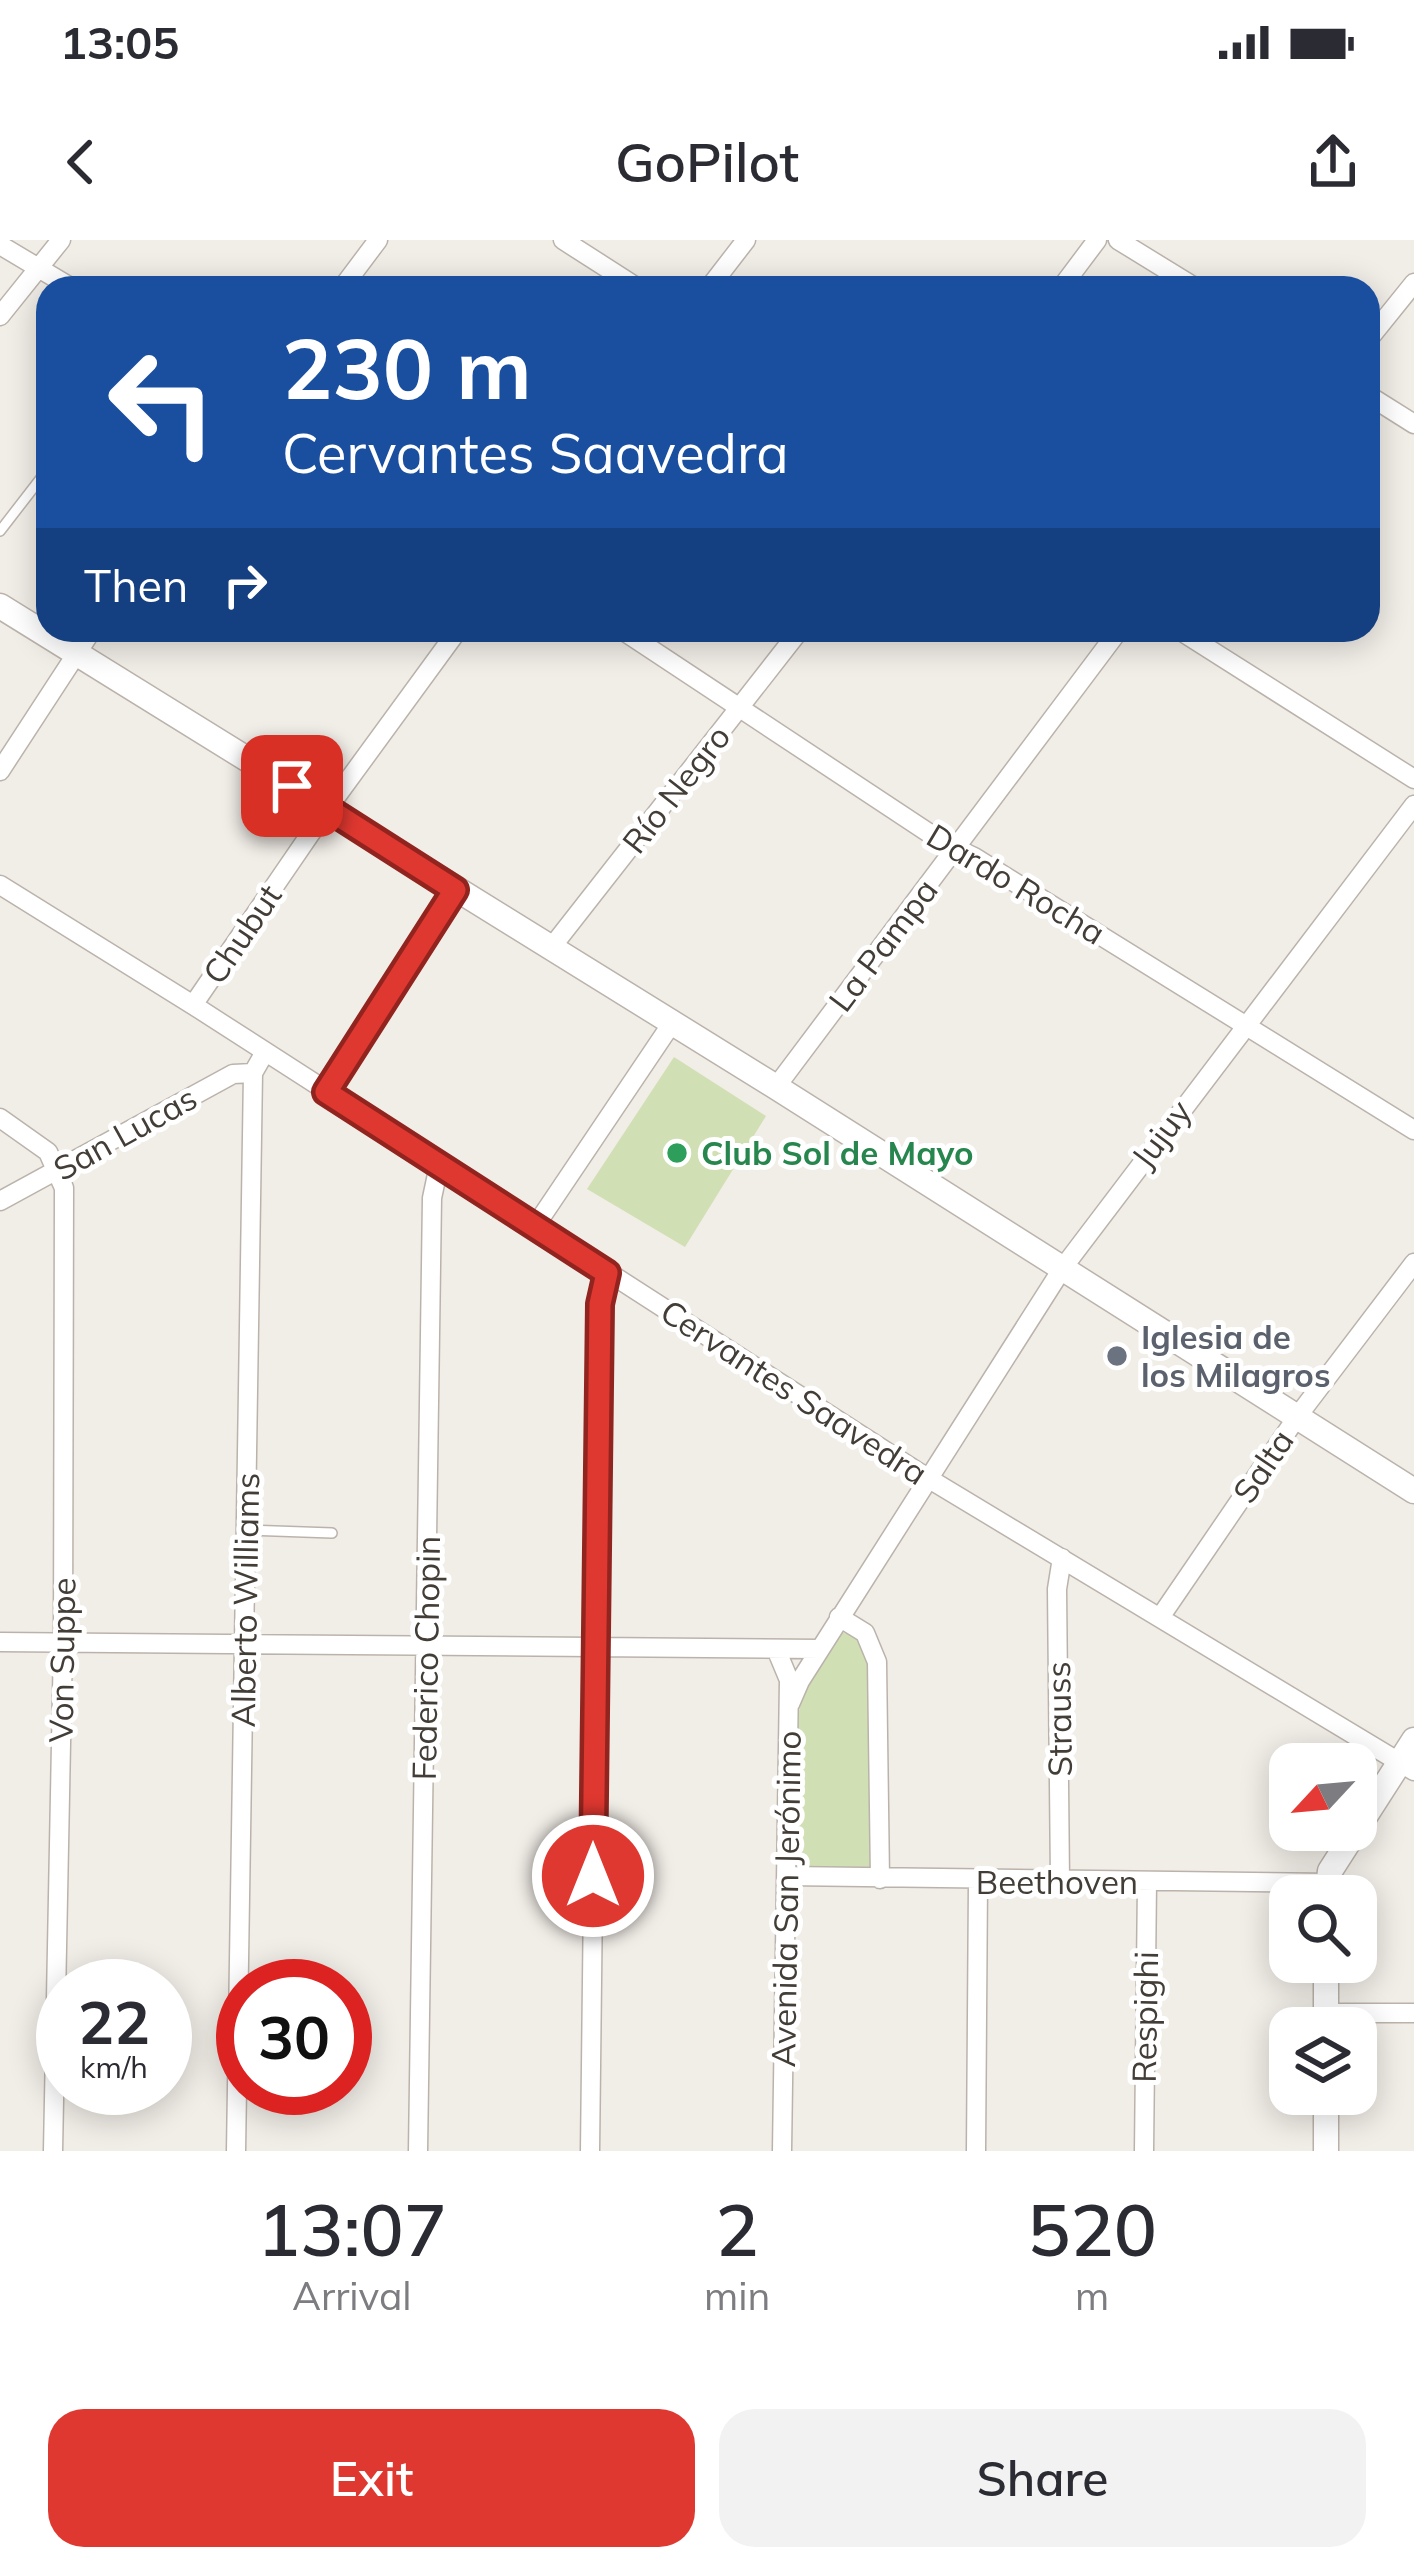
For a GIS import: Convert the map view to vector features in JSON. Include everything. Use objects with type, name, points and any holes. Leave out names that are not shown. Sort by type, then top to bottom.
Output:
[{"type":"street","points":[[0,316],[61,240]]},
{"type":"street","points":[[350,276],[377,240]]},
{"type":"street","points":[[563,240],[619,276]]},
{"type":"street","points":[[719,276],[746,240]]},
{"type":"street","points":[[1070,276],[1097,240]]},
{"type":"street","points":[[1118,240],[1176,276]]},
{"type":"street","points":[[0,245],[51,276]]},
{"type":"street","points":[[1380,325],[1414,283]]},
{"type":"street","points":[[1380,403],[1414,424]]},
{"type":"street","points":[[0,606],[36,629]]},
{"type":"street","points":[[56,642],[776,1087],[1414,1491]]},
{"type":"street","points":[[0,771],[84,642]]},
{"type":"street","name":"Chubut","points":[[193,1005],[449,642]]},
{"type":"street","name":"Dardo Rocha","points":[[641,642],[957,848],[1414,1130]]},
{"type":"street","name":"Río Negro","points":[[551,948],[791,642]]},
{"type":"street","name":"La Pampa","points":[[776,1087],[1110,642]]},
{"type":"street","points":[[1198,642],[1414,778]]},
{"type":"street","name":"Jujuy","points":[[790,1704],[926,1477],[1062,1269],[1414,805]]},
{"type":"street","name":"Cervantes Saavedra","points":[[0,885],[926,1477],[1409,1757]]},
{"type":"street","points":[[326,1092],[455,890]]},
{"type":"street","points":[[536,1225],[672,1023]]},
{"type":"street","name":"Alberto Williams","points":[[236,2151],[253,1073],[265,1052]]},
{"type":"street","name":"San Lucas","points":[[0,1201],[233,1074],[253,1073]]},
{"type":"street","points":[[0,1118],[38,1142],[58,1169]]},
{"type":"street","name":"Federico Chopin","points":[[418,2151],[432,1198],[439,1165]]},
{"type":"street","name":"Von Suppe","points":[[53,2151],[63,1642],[64,1187],[58,1169]]},
{"type":"street","name":"Salta","points":[[1161,1616],[1297,1417],[1414,1263]]},
{"type":"street","points":[[590,2151],[600,1304],[607,1273]]},
{"type":"street","name":"Strauss","points":[[1060,1881],[1058,1589],[1062,1558]]},
{"type":"street","points":[[839,1617],[865,1633],[877,1662],[880,1879]]},
{"type":"street","points":[[0,1642],[820,1648]]},
{"type":"street","name":"Avenida San Jerónimo","points":[[776,1649],[789,1680],[790,1704],[782,2151]]},
{"type":"street","points":[[1329,1875],[1409,1757]]},
{"type":"street","name":"Beethoven","points":[[787,1876],[1269,1887]]},
{"type":"street","points":[[976,2151],[978,1882]]},
{"type":"street","name":"Respighi","points":[[1144,2151],[1147,1882]]},
{"type":"street","points":[[1377,2017],[1414,2014]]},
{"type":"street","points":[[1326,2115],[1326,2151]]},
{"type":"lane","points":[[0,531],[36,484]]},
{"type":"lane","points":[[246,1530],[332,1533]]},
{"type":"green space","name":"Club Sol de Mayo","points":[[674,1057],[766,1116],[685,1247],[587,1189]]},
{"type":"green space","points":[[838,1632],[859,1640],[868,1661],[870,1870],[799,1869],[798,1716],[802,1697]]},
{"type":"place","name":"Club Sol de Mayo","points":[[677,1153]]},
{"type":"place","name":"Iglesia de los Milagros","points":[[1117,1356]]},
{"type":"route","points":[[292,786],[455,890],[326,1092],[607,1273],[600,1304],[593,1876]]}]
